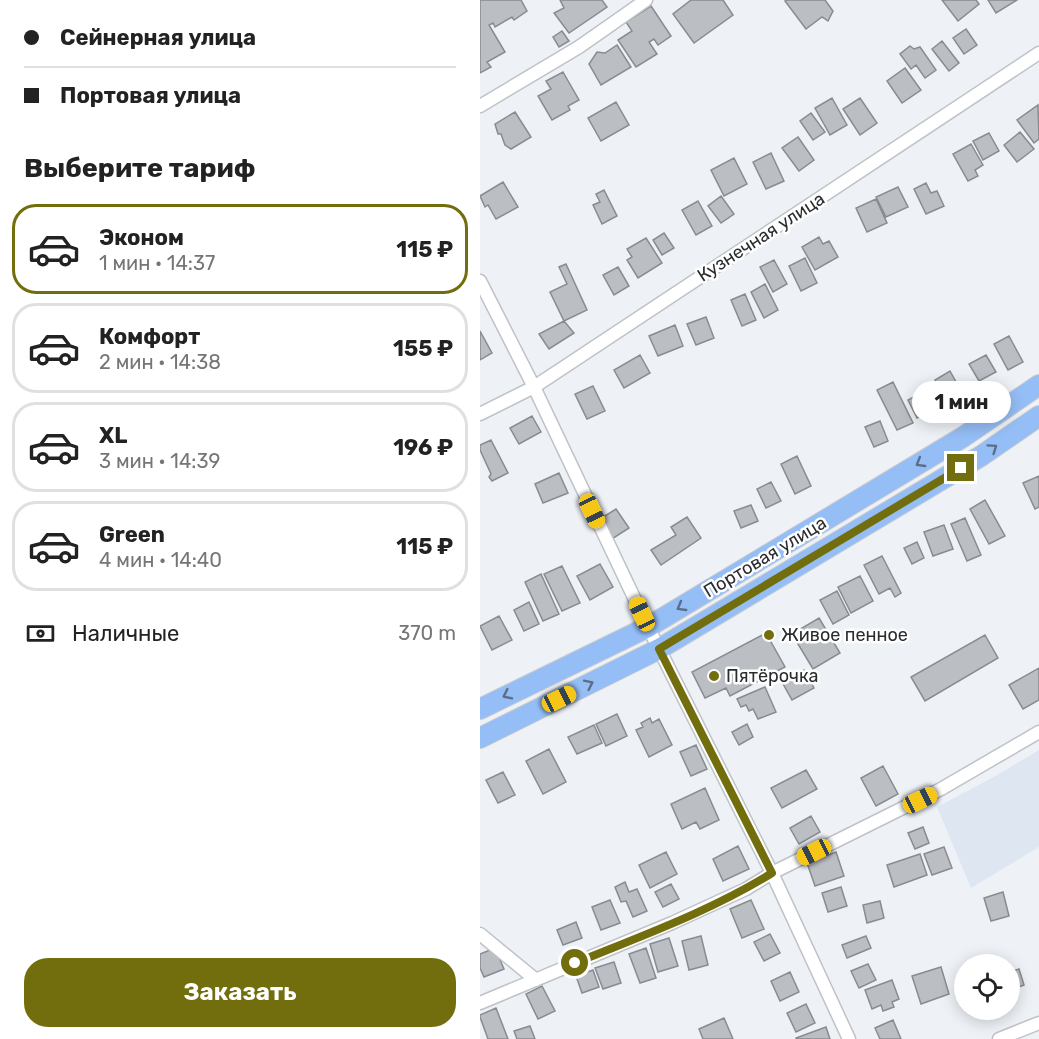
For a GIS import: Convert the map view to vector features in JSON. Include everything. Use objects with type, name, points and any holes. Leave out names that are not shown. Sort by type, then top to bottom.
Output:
[{"type":"main road","name":"Портовая улица","points":[[480,709],[648,627],[963,438],[1039,385]]},
{"type":"main road","name":"Портовая улица","points":[[480,738],[659,649],[981,456],[1039,416]]},
{"type":"street","points":[[480,106],[579,47],[646,0]]},
{"type":"street","name":"Кузнечная улица","points":[[480,414],[534,387],[1039,53]]},
{"type":"street","points":[[480,282],[534,387],[648,627],[772,873],[849,1039]]},
{"type":"street","points":[[480,1003],[672,923],[746,889],[772,873],[941,789],[1039,732]]},
{"type":"street","points":[[480,934],[536,980]]},
{"type":"street","points":[[999,1039],[1039,1023]]},
{"type":"shaded area","points":[[1039,750],[1039,847],[971,888],[937,807]]},
{"type":"building","points":[[480,0],[521,0],[527,11],[514,20],[512,17],[495,27],[493,23],[489,25],[505,52],[487,62],[491,67],[480,73]]},
{"type":"building","points":[[560,0],[602,0],[607,7],[569,33],[554,13],[564,8]]},
{"type":"building","points":[[691,0],[723,0],[733,15],[694,43],[673,14]]},
{"type":"building","points":[[825,0],[833,11],[828,21],[822,17],[806,29],[785,1]]},
{"type":"building","points":[[942,0],[976,0],[979,4],[958,21]]},
{"type":"building","points":[[988,0],[1017,0],[996,13]]},
{"type":"building","points":[[651,6],[671,36],[658,45],[654,39],[649,42],[657,54],[636,67],[618,40],[632,31],[626,22]]},
{"type":"building","points":[[966,29],[977,45],[964,54],[953,38]]},
{"type":"building","points":[[562,31],[569,41],[559,47],[553,37]]},
{"type":"building","points":[[942,41],[959,63],[949,71],[932,49]]},
{"type":"building","points":[[617,45],[631,67],[601,85],[589,64],[597,52],[605,53]]},
{"type":"building","points":[[910,46],[914,49],[920,47],[936,70],[925,78],[916,65],[911,69],[900,54]]},
{"type":"building","points":[[905,68],[921,90],[902,103],[887,81]]},
{"type":"building","points":[[563,72],[579,100],[568,106],[570,110],[552,120],[538,96],[551,89],[546,81]]},
{"type":"building","points":[[832,98],[847,125],[830,135],[815,108]]},
{"type":"building","points":[[860,98],[877,123],[860,135],[843,109]]},
{"type":"building","points":[[616,102],[629,125],[601,141],[588,118]]},
{"type":"building","points":[[1038,105],[1039,139],[1034,143],[1017,120]]},
{"type":"building","points":[[515,112],[531,137],[511,149],[505,145],[495,124]]},
{"type":"building","points":[[811,113],[825,132],[813,140],[800,121]]},
{"type":"building","points":[[1020,132],[1034,149],[1017,162],[1004,145]]},
{"type":"building","points":[[989,133],[999,151],[983,160],[973,141]]},
{"type":"building","points":[[798,137],[814,160],[799,171],[782,148]]},
{"type":"building","points":[[971,144],[983,165],[975,170],[978,176],[968,181],[953,154]]},
{"type":"building","points":[[771,153],[784,181],[766,189],[753,162]]},
{"type":"building","points":[[734,158],[747,184],[724,196],[711,170]]},
{"type":"building","points":[[503,182],[518,207],[496,219],[488,205],[485,207],[480,196]]},
{"type":"building","points":[[926,183],[931,193],[937,191],[944,206],[926,214],[914,189]]},
{"type":"building","points":[[898,187],[908,207],[886,217],[876,197]]},
{"type":"building","points":[[604,190],[617,216],[602,224],[593,205],[600,202],[596,194]]},
{"type":"building","points":[[721,196],[734,214],[721,223],[708,206]]},
{"type":"building","points":[[876,199],[887,223],[867,232],[856,208]]},
{"type":"building","points":[[698,201],[712,226],[696,235],[682,210]]},
{"type":"building","points":[[664,233],[674,248],[662,255],[653,240]]},
{"type":"building","points":[[819,237],[823,244],[829,241],[838,257],[815,270],[802,247]]},
{"type":"building","points":[[646,238],[662,263],[638,278],[627,260],[632,257],[627,249]]},
{"type":"building","points":[[805,258],[817,283],[801,291],[789,266]]},
{"type":"building","points":[[774,260],[787,284],[773,292],[760,267]]},
{"type":"building","points":[[566,264],[587,310],[564,321],[550,292],[567,284],[559,267]]},
{"type":"building","points":[[618,267],[629,286],[614,295],[603,275]]},
{"type":"building","points":[[765,284],[778,310],[764,318],[751,292]]},
{"type":"building","points":[[745,294],[756,320],[742,326],[731,300]]},
{"type":"building","points":[[706,317],[714,338],[696,345],[687,324]]},
{"type":"building","points":[[564,321],[574,333],[549,349],[539,334]]},
{"type":"building","points":[[675,325],[683,346],[658,356],[649,336]]},
{"type":"building","points":[[480,331],[492,353],[480,360]]},
{"type":"building","points":[[1009,336],[1023,362],[1008,370],[994,344]]},
{"type":"building","points":[[640,355],[650,373],[624,388],[614,370]]},
{"type":"building","points":[[986,355],[996,372],[979,381],[969,364]]},
{"type":"building","points":[[950,371],[961,391],[945,400],[935,380]]},
{"type":"building","points":[[893,382],[913,423],[897,430],[877,390]]},
{"type":"building","points":[[593,386],[605,411],[587,419],[575,394]]},
{"type":"building","points":[[921,393],[930,411],[917,418],[908,400]]},
{"type":"building","points":[[532,416],[541,432],[519,444],[510,428]]},
{"type":"building","points":[[880,421],[888,441],[874,447],[865,427]]},
{"type":"building","points":[[491,440],[508,473],[492,481],[480,450],[480,445]]},
{"type":"building","points":[[797,456],[811,486],[795,494],[781,464]]},
{"type":"building","points":[[559,473],[568,493],[543,503],[535,484]]},
{"type":"building","points":[[1039,476],[1039,507],[1035,509],[1023,483]]},
{"type":"building","points":[[771,482],[781,501],[766,508],[757,489]]},
{"type":"building","points":[[985,500],[1005,536],[989,544],[970,509]]},
{"type":"building","points":[[751,505],[758,521],[741,528],[734,511]]},
{"type":"building","points":[[616,509],[629,528],[612,539],[600,519]]},
{"type":"building","points":[[687,517],[701,538],[661,565],[651,550],[676,535],[671,527]]},
{"type":"building","points":[[965,518],[981,555],[967,561],[951,524]]},
{"type":"building","points":[[944,525],[953,549],[933,556],[924,532]]},
{"type":"building","points":[[917,542],[924,558],[912,564],[904,548]]},
{"type":"building","points":[[882,556],[901,593],[895,597],[890,588],[879,594],[864,565]]},
{"type":"building","points":[[600,564],[613,587],[590,600],[577,576]]},
{"type":"building","points":[[562,566],[580,603],[562,611],[544,574]]},
{"type":"building","points":[[541,574],[559,614],[543,621],[525,582]]},
{"type":"building","points":[[860,576],[873,601],[851,613],[838,587]]},
{"type":"building","points":[[837,591],[849,615],[833,624],[820,600]]},
{"type":"building","points":[[529,602],[539,624],[524,631],[514,610]]},
{"type":"building","points":[[499,616],[512,640],[492,650],[480,626]]},
{"type":"building","points":[[819,618],[840,653],[813,669],[792,634]]},
{"type":"building","points":[[766,633],[785,667],[730,696],[726,688],[705,698],[692,672]]},
{"type":"building","points":[[985,635],[998,658],[925,701],[911,677]]},
{"type":"building","points":[[1039,668],[1039,700],[1023,709],[1009,685]]},
{"type":"building","points":[[804,670],[814,688],[792,700],[782,682]]},
{"type":"building","points":[[765,687],[776,712],[758,719],[753,709],[749,711],[746,705],[741,707],[737,699]]},
{"type":"building","points":[[617,714],[627,736],[606,746],[596,724]]},
{"type":"building","points":[[650,718],[652,723],[659,719],[672,745],[649,757],[636,730],[643,727],[641,723]]},
{"type":"building","points":[[747,724],[753,737],[739,745],[732,732]]},
{"type":"building","points":[[594,725],[602,743],[577,754],[568,737]]},
{"type":"building","points":[[696,745],[707,769],[691,776],[680,752]]},
{"type":"building","points":[[549,749],[566,782],[543,794],[526,761]]},
{"type":"building","points":[[883,766],[898,794],[876,806],[861,778]]},
{"type":"building","points":[[806,770],[817,789],[782,808],[771,788]]},
{"type":"building","points":[[503,772],[515,795],[498,803],[486,780]]},
{"type":"building","points":[[705,788],[719,820],[700,829],[696,822],[682,829],[671,804]]},
{"type":"building","points":[[811,816],[820,832],[799,844],[790,828]]},
{"type":"building","points":[[923,827],[929,843],[915,849],[908,833]]},
{"type":"building","points":[[738,846],[749,869],[723,881],[713,859]]},
{"type":"building","points":[[944,847],[952,868],[932,875],[924,854]]},
{"type":"building","points":[[666,852],[677,874],[650,888],[639,865]]},
{"type":"building","points":[[836,852],[844,876],[815,886],[807,863]]},
{"type":"building","points":[[920,854],[927,875],[894,887],[887,865]]},
{"type":"building","points":[[625,882],[629,892],[637,889],[647,911],[633,917],[626,901],[621,902],[615,887]]},
{"type":"building","points":[[671,884],[679,899],[663,907],[655,892]]},
{"type":"building","points":[[841,887],[847,906],[828,912],[822,893]]},
{"type":"building","points":[[1003,892],[1009,916],[991,921],[984,898]]},
{"type":"building","points":[[610,900],[620,923],[601,930],[592,907]]},
{"type":"building","points":[[751,900],[764,929],[742,938],[730,909]]},
{"type":"building","points":[[880,901],[884,918],[867,923],[863,905]]},
{"type":"building","points":[[576,922],[582,938],[563,945],[557,930]]},
{"type":"building","points":[[770,934],[780,953],[764,961],[754,942]]},
{"type":"building","points":[[701,936],[708,965],[689,970],[682,941]]},
{"type":"building","points":[[866,936],[871,948],[847,958],[842,945]]},
{"type":"building","points":[[669,938],[678,966],[658,972],[650,944]]},
{"type":"building","points":[[495,948],[504,969],[484,977],[480,968],[480,954]]},
{"type":"building","points":[[646,948],[656,978],[640,983],[629,954]]},
{"type":"building","points":[[614,962],[621,983],[603,989],[595,968]]},
{"type":"building","points":[[868,964],[876,980],[859,988],[851,971]]},
{"type":"building","points":[[941,967],[949,994],[921,1004],[912,976]]},
{"type":"building","points":[[593,970],[599,987],[582,993],[576,976]]},
{"type":"building","points":[[790,972],[799,992],[780,1001],[771,981]]},
{"type":"building","points":[[1020,972],[1024,985],[1020,986]]},
{"type":"building","points":[[892,980],[899,999],[892,1002],[894,1007],[883,1011],[881,1005],[872,1009],[865,990]]},
{"type":"building","points":[[542,986],[555,1011],[538,1019],[526,994]]},
{"type":"building","points":[[806,1004],[815,1023],[796,1032],[787,1013]]},
{"type":"building","points":[[496,1008],[508,1039],[488,1039],[480,1015]]},
{"type":"building","points":[[724,1018],[733,1039],[703,1039],[699,1029]]},
{"type":"building","points":[[893,1020],[901,1039],[880,1039],[875,1028]]},
{"type":"building","points":[[530,1026],[535,1039],[517,1039],[514,1031]]},
{"type":"building","points":[[826,1027],[830,1039],[796,1039],[796,1038]]},
{"type":"place","name":"Живое пенное","points":[[769,635]]},
{"type":"place","name":"Пятёрочка","points":[[714,676]]},
{"type":"route","points":[[575,963],[672,923],[746,889],[772,873],[659,649],[961,468]]}]
